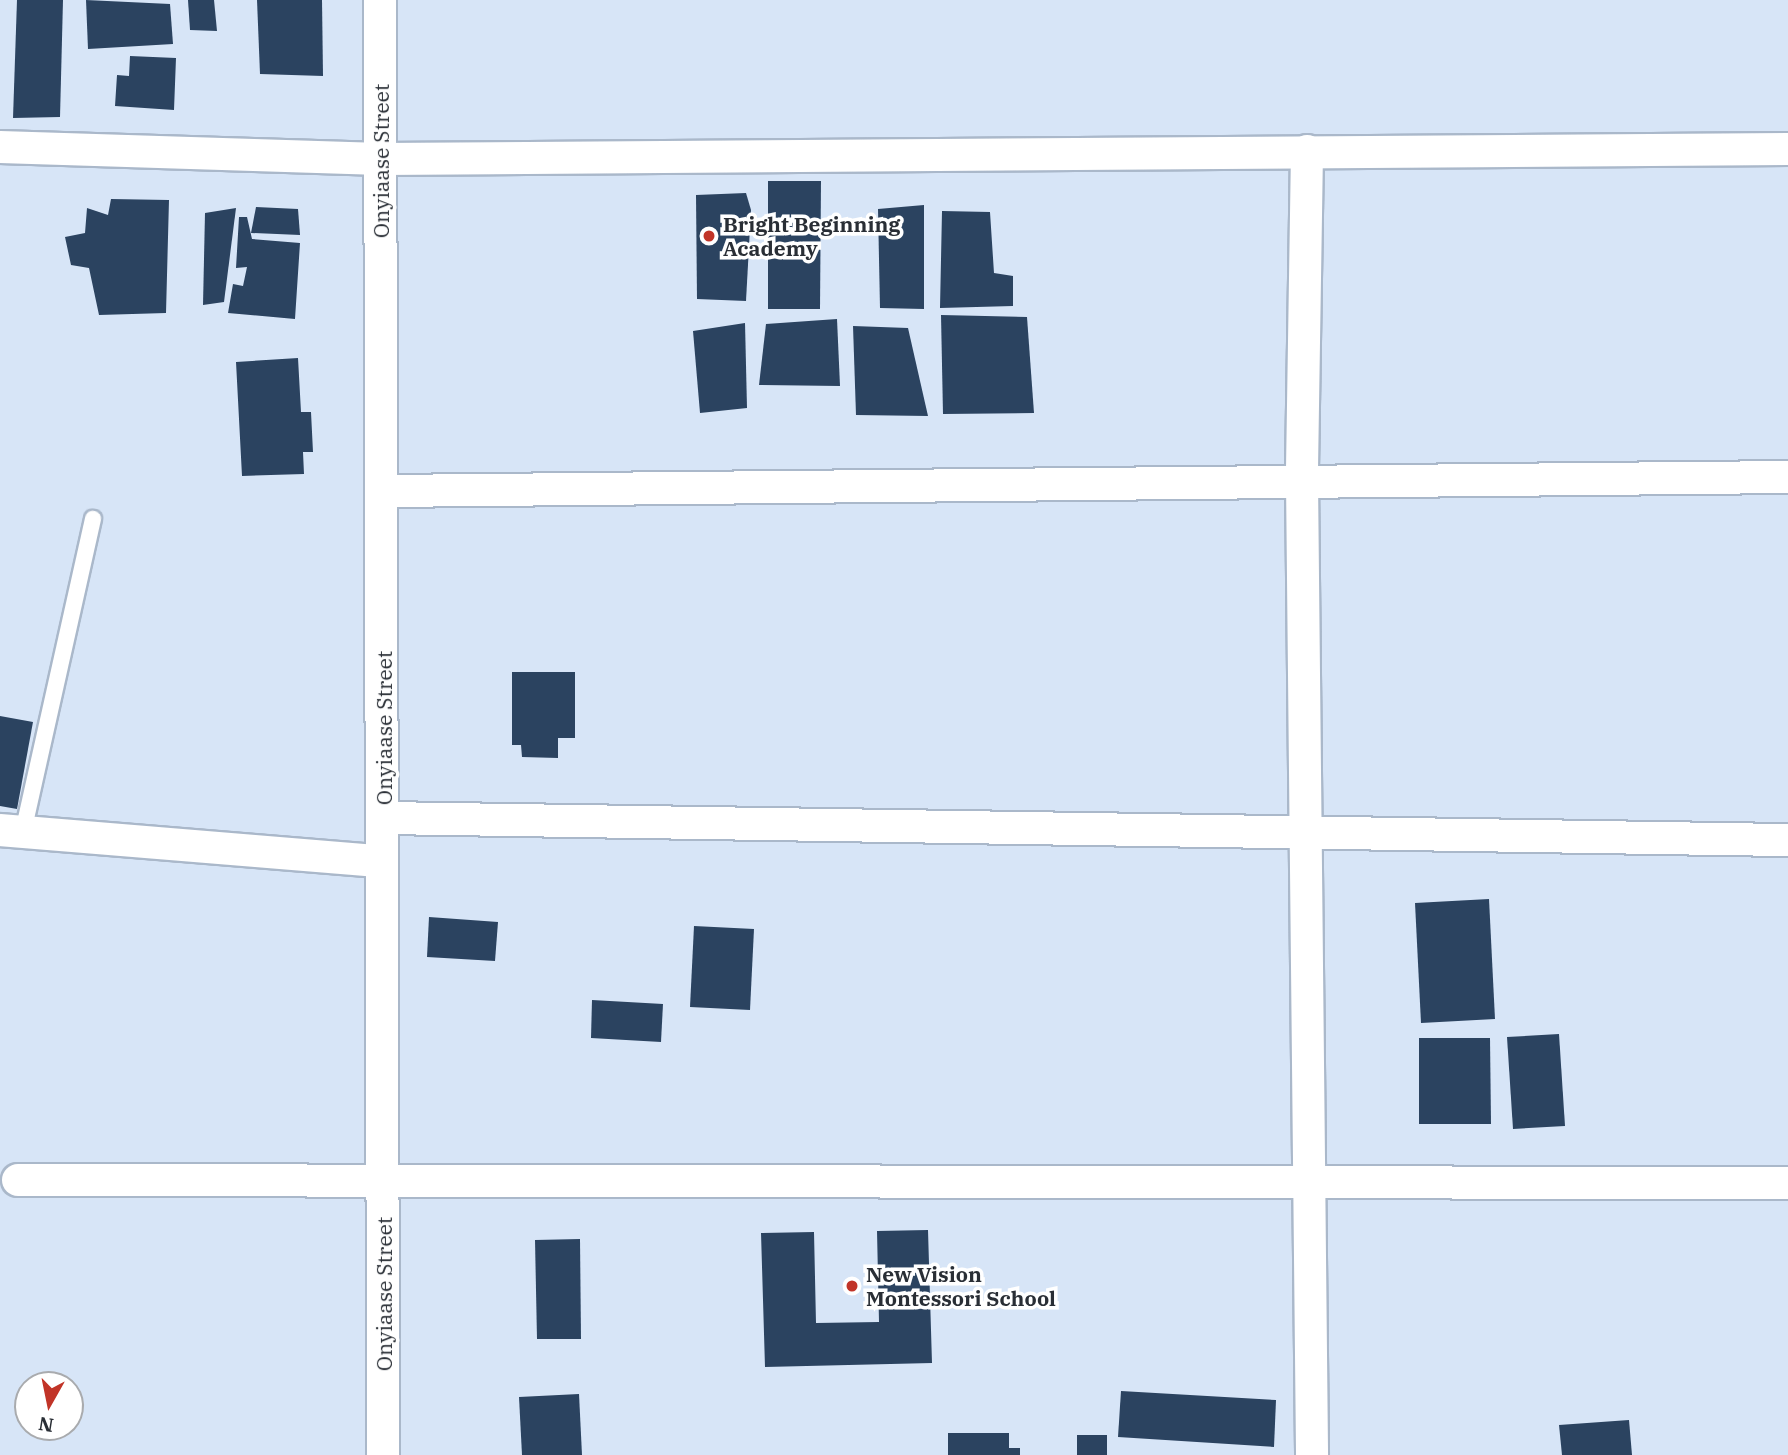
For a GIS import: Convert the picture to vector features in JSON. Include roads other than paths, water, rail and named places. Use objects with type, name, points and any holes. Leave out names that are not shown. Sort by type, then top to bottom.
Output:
[{"type":"street","name":"Onyiaase Street","points":[[380,0],[384,818],[381,861],[383,1455]]},
{"type":"street","points":[[0,147],[381,159],[1788,149]]},
{"type":"street","points":[[1307,152],[1302,481],[1313,1180],[1312,1455]]},
{"type":"street","points":[[383,491],[1788,477]]},
{"type":"street","points":[[384,818],[1308,829],[1788,840]]},
{"type":"street","points":[[12,831],[381,861]]},
{"type":"street","points":[[18,1180],[384,1178],[1788,1183]]},
{"type":"lane","points":[[12,831],[93,519]]},
{"type":"place","name":"Bright Beginning Academy","points":[[709,236]]},
{"type":"place","name":"New Vision Montessori School","points":[[852,1286]]}]
